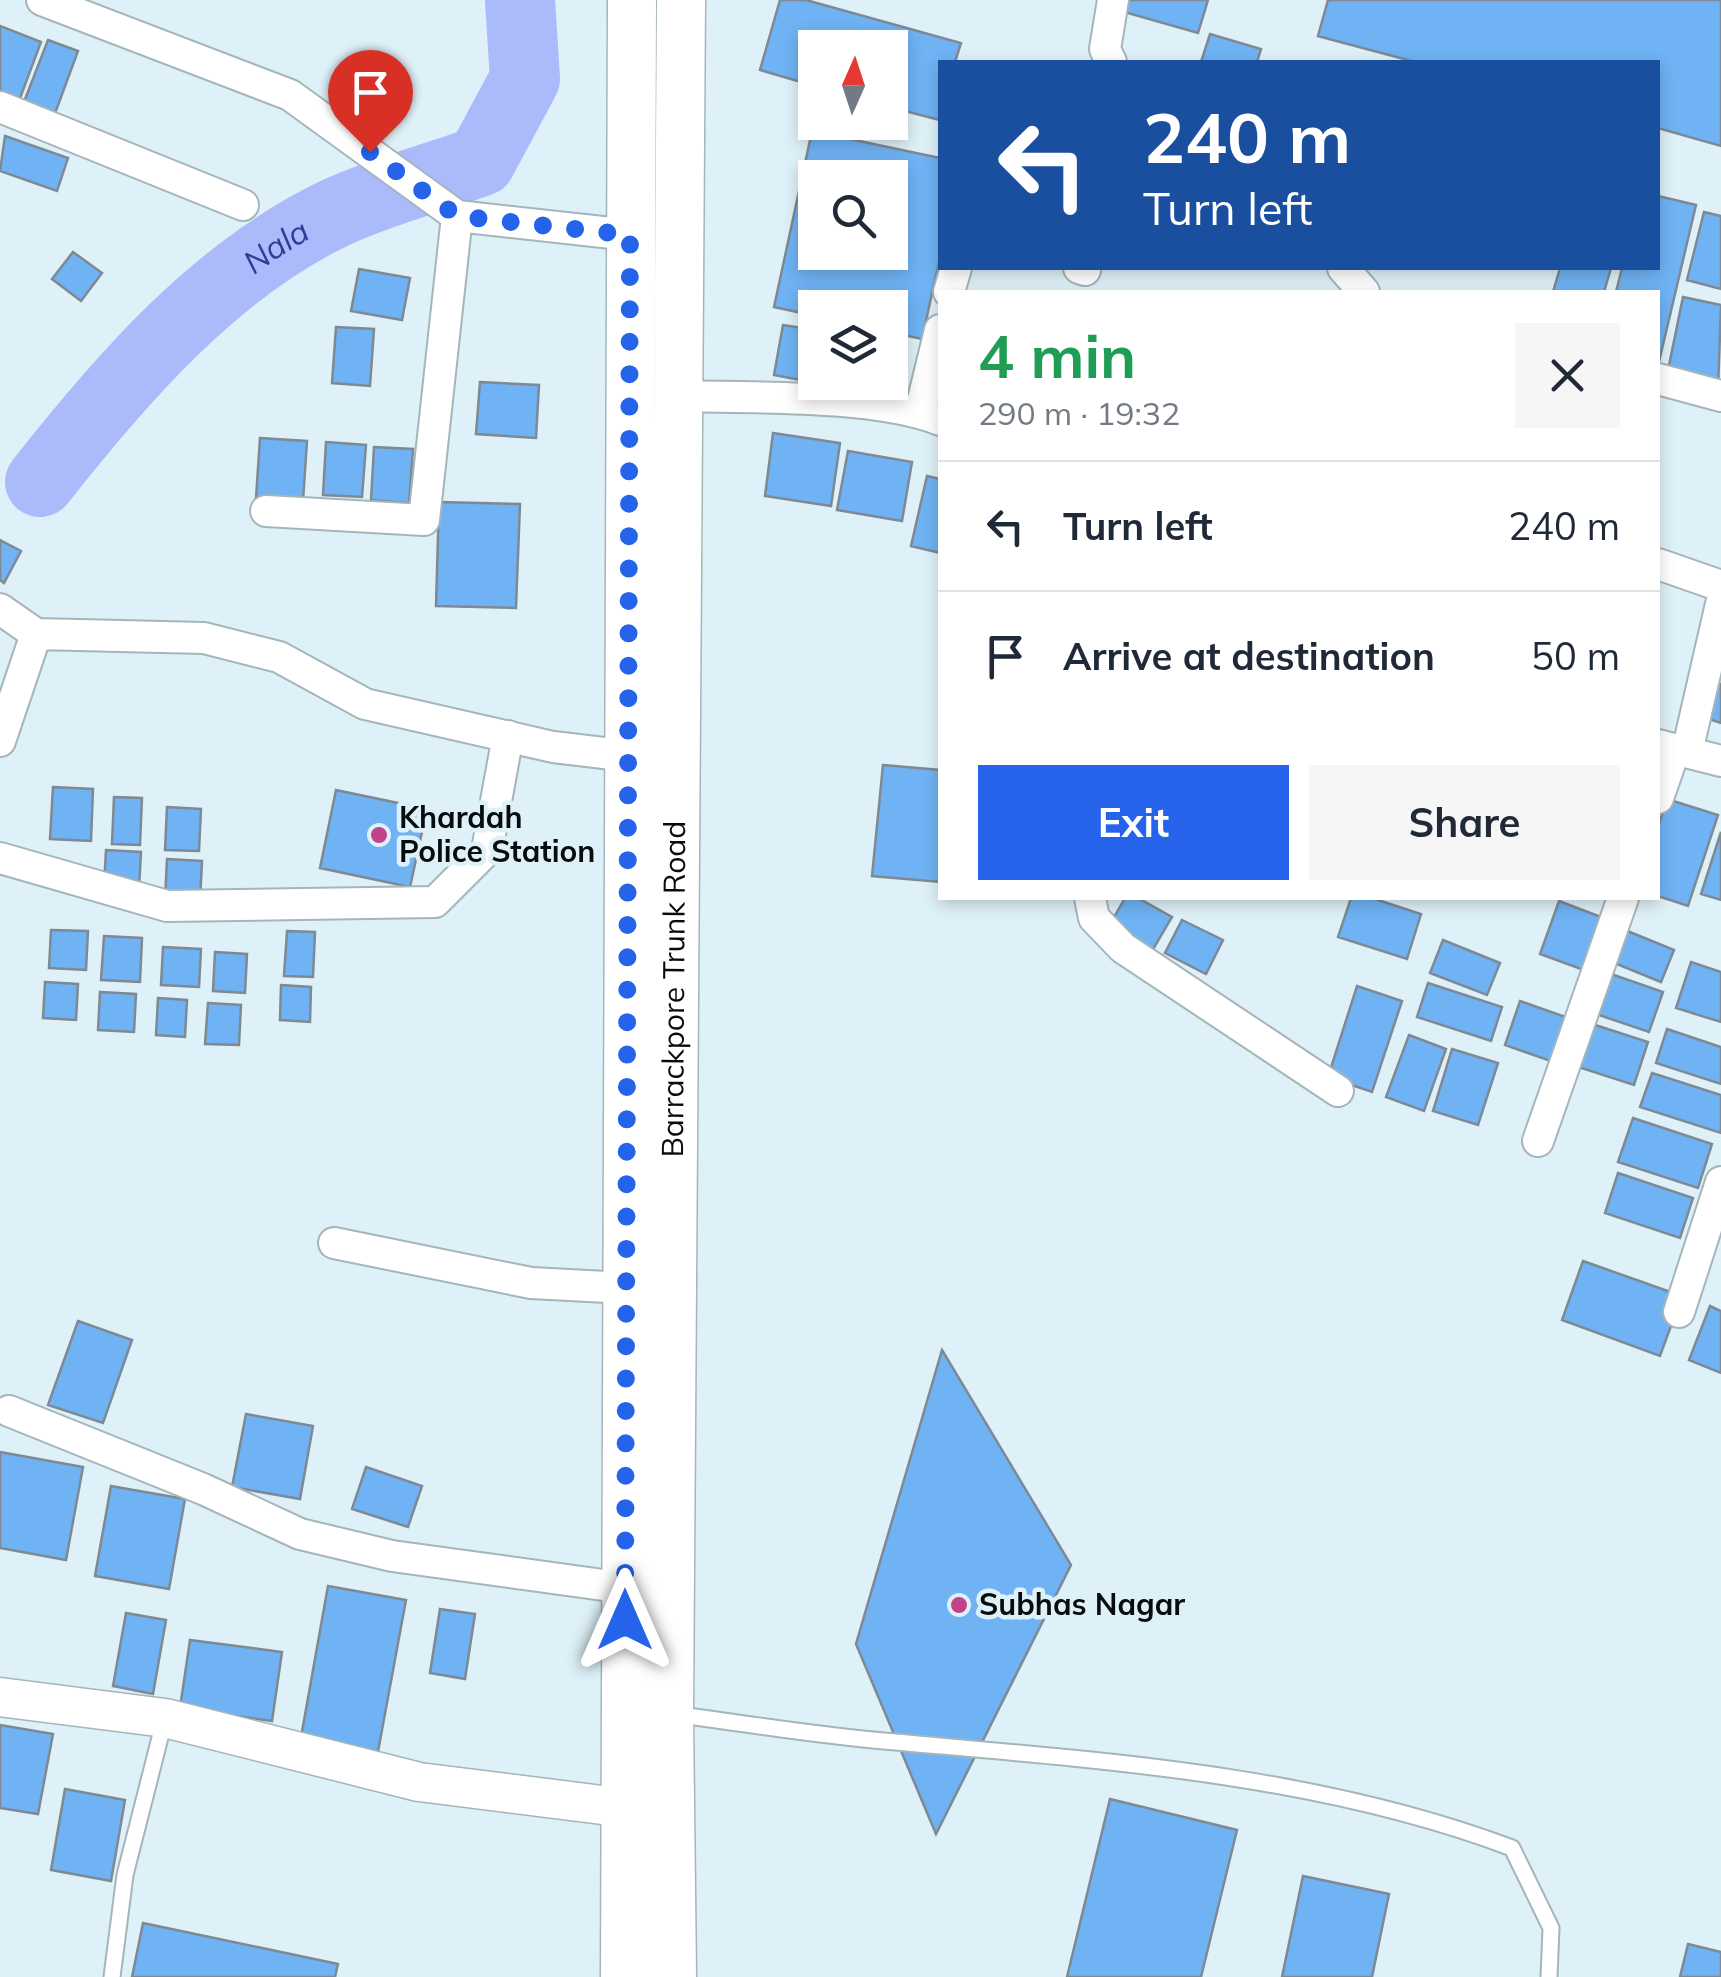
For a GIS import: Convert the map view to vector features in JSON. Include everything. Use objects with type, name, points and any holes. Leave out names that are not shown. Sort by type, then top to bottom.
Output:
[{"type":"main road","name":"Barrackpore Trunk Road","points":[[632,0],[630,235],[651,753],[672,1977]]},
{"type":"main road","name":"Barrackpore Trunk Road","points":[[625,1977],[626,1288],[651,753],[677,396],[680,0]]},
{"type":"street","points":[[42,0],[290,95],[457,216],[630,235]]},
{"type":"street","points":[[1110,60],[1105,49],[1113,0]]},
{"type":"street","points":[[0,107],[243,205]]},
{"type":"street","points":[[266,511],[424,520],[457,216]]},
{"type":"street","points":[[1346,270],[1362,290]]},
{"type":"street","points":[[677,396],[797,400],[930,416],[938,347]]},
{"type":"street","points":[[1660,380],[1721,396]]},
{"type":"street","points":[[1660,565],[1721,586]]},
{"type":"street","points":[[1660,791],[1721,604]]},
{"type":"street","points":[[0,610],[36,634],[204,638],[279,657],[365,704],[508,736],[651,753]]},
{"type":"street","points":[[0,741],[36,634]]},
{"type":"street","points":[[0,858],[167,906],[435,902],[487,850],[508,736]]},
{"type":"street","points":[[1673,749],[1721,760]]},
{"type":"street","points":[[1090,900],[1094,918],[1123,948],[1338,1091]]},
{"type":"street","points":[[1538,1140],[1622,900]]},
{"type":"street","points":[[1679,1312],[1721,1182]]},
{"type":"street","points":[[334,1243],[531,1284],[626,1288]]},
{"type":"street","points":[[9,1411],[300,1534],[392,1556],[625,1588]]},
{"type":"street","points":[[0,1697],[165,1718],[419,1782],[626,1808]]},
{"type":"lane","points":[[670,1714],[880,1741],[1106,1758],[1311,1795],[1456,1827],[1512,1848],[1552,1928],[1549,1977]]},
{"type":"lane","points":[[112,1977],[124,1875],[165,1718]]},
{"type":"building","points":[[780,0],[806,0],[961,43],[956,60],[938,60],[938,120],[908,112],[908,30],[798,30],[798,81],[760,70]]},
{"type":"building","points":[[1128,0],[1208,0],[1198,33],[1124,12]]},
{"type":"building","points":[[1328,0],[1721,0],[1721,146],[1660,129],[1660,60],[1408,60],[1318,36]]},
{"type":"building","points":[[0,26],[41,42],[19,101],[0,94]]},
{"type":"building","points":[[1210,34],[1261,49],[1258,60],[1202,60]]},
{"type":"building","points":[[48,40],[78,51],[53,119],[22,107]]},
{"type":"building","points":[[5,136],[68,158],[57,191],[0,171]]},
{"type":"building","points":[[810,140],[855,140],[938,158],[938,266],[922,339],[908,336],[908,290],[798,290],[798,312],[774,307],[798,196],[798,270],[908,270],[908,160],[806,160]]},
{"type":"building","points":[[1660,196],[1696,205],[1660,358],[1660,290],[1616,290],[1622,270],[1660,270]]},
{"type":"building","points":[[1704,212],[1721,216],[1721,289],[1687,280]]},
{"type":"building","points":[[73,252],[102,273],[81,301],[52,279]]},
{"type":"building","points":[[359,269],[410,278],[402,320],[351,311]]},
{"type":"building","points":[[1559,270],[1610,270],[1605,290],[1554,290]]},
{"type":"building","points":[[1683,297],[1721,305],[1718,391],[1666,380]]},
{"type":"building","points":[[783,325],[798,327],[798,380],[774,375]]},
{"type":"building","points":[[336,327],[374,329],[370,386],[332,383]]},
{"type":"building","points":[[480,382],[539,385],[536,438],[476,434]]},
{"type":"building","points":[[773,433],[840,443],[831,506],[765,496]]},
{"type":"building","points":[[260,438],[307,441],[303,501],[256,498]]},
{"type":"building","points":[[326,442],[366,445],[362,497],[323,495]]},
{"type":"building","points":[[374,447],[413,449],[409,503],[371,500]]},
{"type":"building","points":[[848,451],[912,462],[902,521],[837,510]]},
{"type":"building","points":[[927,476],[938,479],[938,553],[911,546]]},
{"type":"building","points":[[439,502],[520,504],[516,608],[436,606]]},
{"type":"building","points":[[0,540],[21,551],[4,583],[0,580]]},
{"type":"building","points":[[1713,681],[1721,684],[1721,723],[1702,717]]},
{"type":"building","points":[[883,765],[938,770],[938,882],[872,876]]},
{"type":"building","points":[[53,787],[93,789],[91,841],[50,839]]},
{"type":"building","points":[[336,790],[427,809],[410,887],[320,868]]},
{"type":"building","points":[[114,797],[142,798],[140,845],[112,844]]},
{"type":"building","points":[[1667,799],[1718,815],[1688,906],[1660,897],[1660,821]]},
{"type":"building","points":[[167,807],[201,809],[199,851],[165,850]]},
{"type":"building","points":[[1721,832],[1721,900],[1701,894]]},
{"type":"building","points":[[106,850],[141,852],[139,889],[104,887]]},
{"type":"building","points":[[167,859],[202,861],[200,902],[165,900]]},
{"type":"building","points":[[1124,900],[1142,900],[1172,917],[1152,951],[1109,926]]},
{"type":"building","points":[[1350,900],[1378,900],[1421,914],[1407,959],[1338,937]]},
{"type":"building","points":[[1559,901],[1609,920],[1589,972],[1540,954]]},
{"type":"building","points":[[1182,920],[1223,940],[1206,974],[1165,953]]},
{"type":"building","points":[[51,930],[88,931],[86,970],[49,968]]},
{"type":"building","points":[[1625,930],[1674,950],[1661,982],[1612,962]]},
{"type":"building","points":[[287,931],[315,932],[313,977],[284,976]]},
{"type":"building","points":[[104,936],[142,938],[140,982],[101,980]]},
{"type":"building","points":[[1443,940],[1500,963],[1487,995],[1430,973]]},
{"type":"building","points":[[163,947],[201,949],[199,987],[161,985]]},
{"type":"building","points":[[215,952],[247,954],[245,993],[213,991]]},
{"type":"building","points":[[1691,962],[1721,972],[1721,1022],[1676,1008]]},
{"type":"building","points":[[1611,974],[1663,992],[1649,1032],[1596,1014]]},
{"type":"building","points":[[45,982],[78,984],[76,1020],[43,1018]]},
{"type":"building","points":[[1428,983],[1502,1007],[1491,1041],[1417,1017]]},
{"type":"building","points":[[281,985],[311,987],[310,1022],[280,1020]]},
{"type":"building","points":[[1357,986],[1402,1001],[1372,1092],[1328,1077]]},
{"type":"building","points":[[100,992],[136,994],[134,1032],[98,1030]]},
{"type":"building","points":[[158,998],[187,1000],[185,1037],[156,1035]]},
{"type":"building","points":[[1520,1001],[1574,1020],[1559,1064],[1505,1045]]},
{"type":"building","points":[[208,1003],[241,1005],[239,1045],[205,1044]]},
{"type":"building","points":[[1586,1022],[1648,1042],[1634,1085],[1572,1065]]},
{"type":"building","points":[[1667,1029],[1721,1047],[1721,1084],[1656,1063]]},
{"type":"building","points":[[1409,1035],[1446,1049],[1424,1111],[1386,1097]]},
{"type":"building","points":[[1452,1049],[1498,1063],[1478,1125],[1433,1111]]},
{"type":"building","points":[[1652,1073],[1721,1095],[1721,1133],[1640,1107]]},
{"type":"building","points":[[1633,1118],[1712,1144],[1698,1188],[1618,1162]]},
{"type":"building","points":[[1618,1173],[1693,1198],[1680,1238],[1605,1213]]},
{"type":"building","points":[[1583,1261],[1682,1296],[1660,1356],[1562,1320]]},
{"type":"building","points":[[1710,1306],[1721,1311],[1721,1373],[1689,1360]]},
{"type":"building","points":[[78,1321],[132,1340],[103,1423],[48,1405]]},
{"type":"building","name":"Subhas Nagar","points":[[942,1350],[1071,1565],[936,1834],[856,1644]]},
{"type":"building","points":[[246,1414],[313,1426],[300,1499],[232,1487]]},
{"type":"building","points":[[0,1452],[83,1467],[66,1560],[0,1548]]},
{"type":"building","points":[[366,1467],[422,1486],[408,1527],[352,1509]]},
{"type":"building","points":[[111,1486],[185,1499],[169,1589],[95,1576]]},
{"type":"building","points":[[328,1586],[406,1600],[377,1757],[300,1743]]},
{"type":"building","points":[[440,1609],[475,1614],[465,1679],[430,1673]]},
{"type":"building","points":[[126,1613],[166,1620],[153,1694],[113,1686]]},
{"type":"building","points":[[190,1640],[282,1652],[272,1721],[180,1708]]},
{"type":"building","points":[[0,1725],[53,1734],[38,1814],[0,1808]]},
{"type":"building","points":[[65,1789],[125,1800],[111,1881],[51,1870]]},
{"type":"building","points":[[1110,1799],[1237,1830],[1201,1977],[1067,1977]]},
{"type":"building","points":[[1303,1876],[1389,1894],[1372,1977],[1282,1977]]},
{"type":"building","points":[[143,1923],[338,1964],[335,1977],[132,1977]]},
{"type":"building","points":[[1688,1944],[1721,1952],[1721,1977],[1680,1977]]},
{"type":"waterway","name":"Nala","points":[[40,482],[138,366],[211,295],[251,264],[337,212],[481,161],[525,79],[520,0]]},
{"type":"place","name":"Khardah Police Station","points":[[379,835]]},
{"type":"place","name":"Subhas Nagar","points":[[959,1605]]},
{"type":"route","points":[[370,152],[457,216],[630,235],[625,1620]]}]
